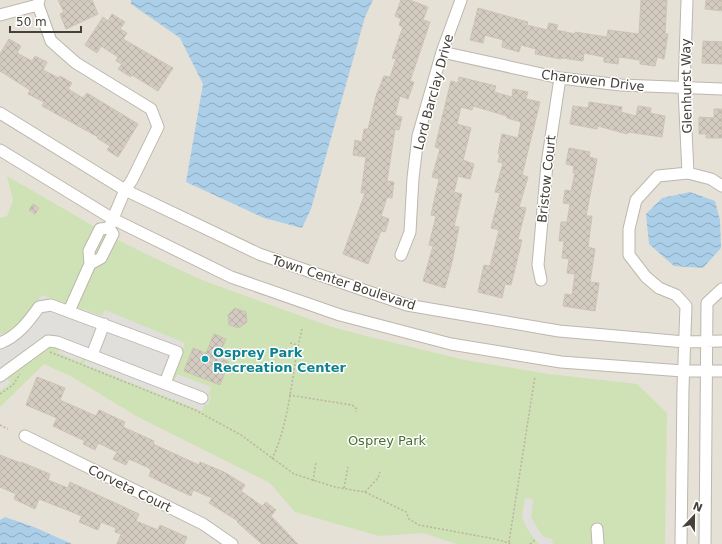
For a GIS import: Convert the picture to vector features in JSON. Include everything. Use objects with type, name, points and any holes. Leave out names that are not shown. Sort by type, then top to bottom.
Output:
[{"type":"street","name":"Lord Barclay Drive","points":[[401,256],[410,232],[413,178],[418,136],[442,52],[461,0]]},
{"type":"street","name":"Glenhurst Way","points":[[687,0],[684,89],[688,173]]},
{"type":"street","points":[[0,15],[38,2],[51,41],[76,63],[151,110],[158,127],[132,180],[124,190],[111,223],[100,229],[89,252],[90,264],[69,311]]},
{"type":"street","name":"Charowen Drive","points":[[442,52],[560,78],[621,85],[684,89],[722,88]]},
{"type":"street","name":"Bristow Court","points":[[541,280],[538,265],[546,164],[560,78]]},
{"type":"street","name":"Town Center Boulevard","points":[[0,113],[124,190],[259,254],[407,305],[559,331],[685,342],[722,341]]},
{"type":"street","points":[[0,150],[111,223],[231,277],[354,319],[451,344],[561,362],[683,371],[722,371]]},
{"type":"street","points":[[681,544],[683,371],[686,306],[676,295],[659,288],[646,277],[629,255],[629,229],[636,200],[658,176],[688,173],[711,179],[722,186]]},
{"type":"street","points":[[705,544],[705,342],[707,303],[722,289]]},
{"type":"street","points":[[0,343],[12,337],[24,328],[39,307],[50,305],[178,352],[165,383]]},
{"type":"street","points":[[92,355],[104,324]]},
{"type":"street","points":[[0,376],[48,341],[57,342],[202,398]]},
{"type":"street","name":"Corveta Court","points":[[25,436],[203,524],[232,544]]},
{"type":"street","points":[[598,530],[598,544]]},
{"type":"path","points":[[272,459],[283,434],[289,394],[302,329]]},
{"type":"path","points":[[290,343],[298,345]]},
{"type":"path","points":[[50,352],[195,410],[242,435],[272,459],[294,474],[313,481],[365,492],[406,512],[410,519],[419,525],[509,542],[512,544]]},
{"type":"path","points":[[0,394],[13,385],[23,371]]},
{"type":"path","points":[[509,542],[535,376]]},
{"type":"path","points":[[289,394],[352,405],[356,408],[356,412]]},
{"type":"path","points":[[0,425],[8,429]]},
{"type":"path","points":[[313,481],[316,462]]},
{"type":"path","points":[[344,488],[348,467]]},
{"type":"path","points":[[365,492],[378,478],[380,472]]},
{"type":"path","points":[[530,544],[535,540]]},
{"type":"shaded area","points":[[0,0],[722,0],[722,544],[0,544]]},
{"type":"shaded area","points":[[42,295],[102,316],[105,310],[185,343],[172,379],[175,380],[177,374],[211,387],[208,395],[211,397],[208,405],[205,404],[202,411],[84,364],[87,357],[83,356],[80,362],[58,353],[60,348],[55,345],[46,347],[7,378],[11,383],[0,391],[0,334],[6,333],[26,317]]},
{"type":"shaded area","points":[[525,498],[533,499],[531,517],[541,534],[552,539],[553,544],[539,544],[529,532],[522,517]]},
{"type":"green space","name":"Osprey Park","points":[[7,176],[116,239],[152,257],[202,280],[329,326],[465,360],[549,374],[637,384],[667,413],[665,544],[457,544],[423,533],[379,536],[295,512],[270,483],[138,417],[72,377],[44,364],[0,407],[0,218],[7,216],[13,200]]},
{"type":"water","points":[[131,0],[373,0],[365,17],[311,209],[302,228],[264,218],[186,182],[203,84],[180,38],[131,4]]},
{"type":"water","points":[[690,192],[715,201],[720,220],[721,248],[703,268],[674,266],[649,244],[646,214],[662,198]]},
{"type":"water","points":[[5,517],[34,527],[72,544],[0,544],[0,520]]},
{"type":"building","points":[[58,0],[92,0],[98,14],[66,29],[60,14],[64,12]]},
{"type":"building","points":[[401,0],[410,0],[428,7],[423,20],[430,22],[410,81],[414,82],[408,99],[400,96],[395,115],[402,117],[399,130],[395,129],[387,181],[394,182],[392,198],[387,197],[381,216],[389,219],[385,232],[381,231],[368,264],[343,254],[365,193],[361,193],[366,157],[353,155],[355,140],[362,142],[364,129],[368,129],[376,96],[384,76],[390,77],[396,59],[392,58],[403,27],[399,25],[401,19],[395,16]]},
{"type":"building","points":[[641,0],[667,0],[665,34],[668,34],[664,59],[657,57],[655,66],[640,64],[640,60],[619,57],[618,64],[604,62],[604,57],[584,53],[583,61],[561,59],[535,54],[536,49],[521,45],[519,52],[502,47],[503,40],[485,35],[483,43],[470,40],[478,8],[528,22],[527,25],[547,30],[549,23],[558,25],[556,30],[575,34],[575,32],[607,37],[608,30],[639,34]]},
{"type":"building","points":[[706,0],[722,0],[722,11],[705,9]]},
{"type":"building","points":[[112,14],[125,22],[120,29],[127,33],[123,39],[173,68],[158,91],[132,75],[131,77],[118,69],[122,64],[116,61],[118,57],[101,46],[97,53],[85,45],[103,17],[108,21]]},
{"type":"building","points":[[9,39],[21,46],[17,53],[32,61],[35,56],[47,62],[43,70],[59,78],[60,76],[72,83],[68,89],[83,98],[87,93],[138,124],[118,157],[107,150],[110,146],[97,138],[98,137],[42,106],[44,102],[28,94],[30,90],[0,71],[0,54]]},
{"type":"building","points":[[703,41],[722,42],[722,64],[702,63]]},
{"type":"building","points":[[459,77],[496,86],[494,92],[512,97],[513,89],[528,92],[526,99],[540,102],[522,175],[528,177],[519,207],[526,208],[518,239],[522,240],[511,285],[505,284],[502,298],[478,292],[484,265],[490,266],[499,230],[491,228],[500,193],[495,192],[503,163],[498,162],[502,134],[518,138],[521,122],[507,118],[507,116],[473,106],[472,110],[461,107],[457,124],[471,128],[463,160],[474,164],[470,179],[458,176],[454,192],[462,194],[454,226],[459,227],[445,288],[423,281],[433,246],[429,245],[436,216],[431,215],[439,179],[432,177],[440,149],[435,147],[451,81],[458,83]]},
{"type":"building","points":[[589,102],[622,107],[621,112],[636,116],[638,106],[651,108],[650,113],[665,116],[662,137],[628,132],[627,134],[598,126],[597,129],[570,124],[573,106],[588,108]]},
{"type":"building","points":[[714,109],[722,109],[722,138],[706,138],[706,134],[699,134],[699,117],[714,118]]},
{"type":"building","points":[[569,148],[590,152],[589,157],[597,159],[586,216],[592,216],[588,247],[595,249],[590,282],[599,283],[595,311],[563,306],[565,294],[572,295],[575,274],[567,273],[569,259],[562,258],[564,241],[559,241],[561,222],[567,222],[570,204],[563,203],[565,190],[571,191],[575,173],[573,173],[574,166],[566,164]]},
{"type":"building","points":[[33,204],[39,208],[35,214],[29,210]]},
{"type":"building","points":[[235,308],[246,312],[247,322],[239,328],[229,325],[228,315]]},
{"type":"building","name":"Osprey Park Recreation Center","points":[[214,334],[226,339],[218,357],[229,362],[220,385],[184,371],[193,348],[206,353]]},
{"type":"building","points":[[37,377],[65,388],[60,400],[96,416],[99,410],[125,422],[123,427],[154,441],[153,444],[199,465],[200,462],[224,472],[245,485],[241,491],[262,506],[266,502],[276,510],[271,516],[298,544],[262,544],[237,522],[238,521],[209,503],[212,498],[193,490],[191,496],[149,476],[151,470],[147,467],[129,459],[126,465],[113,459],[117,452],[98,443],[95,450],[83,444],[85,441],[53,426],[57,418],[26,405]]},
{"type":"building","points":[[0,455],[50,474],[48,480],[68,488],[70,482],[139,514],[136,521],[158,530],[160,525],[187,537],[184,544],[117,544],[121,534],[115,532],[116,528],[101,522],[98,530],[79,522],[82,516],[39,499],[35,509],[14,499],[16,494],[0,487]]},
{"type":"place","name":"Osprey Park Recreation Center","points":[[205,359]]}]
